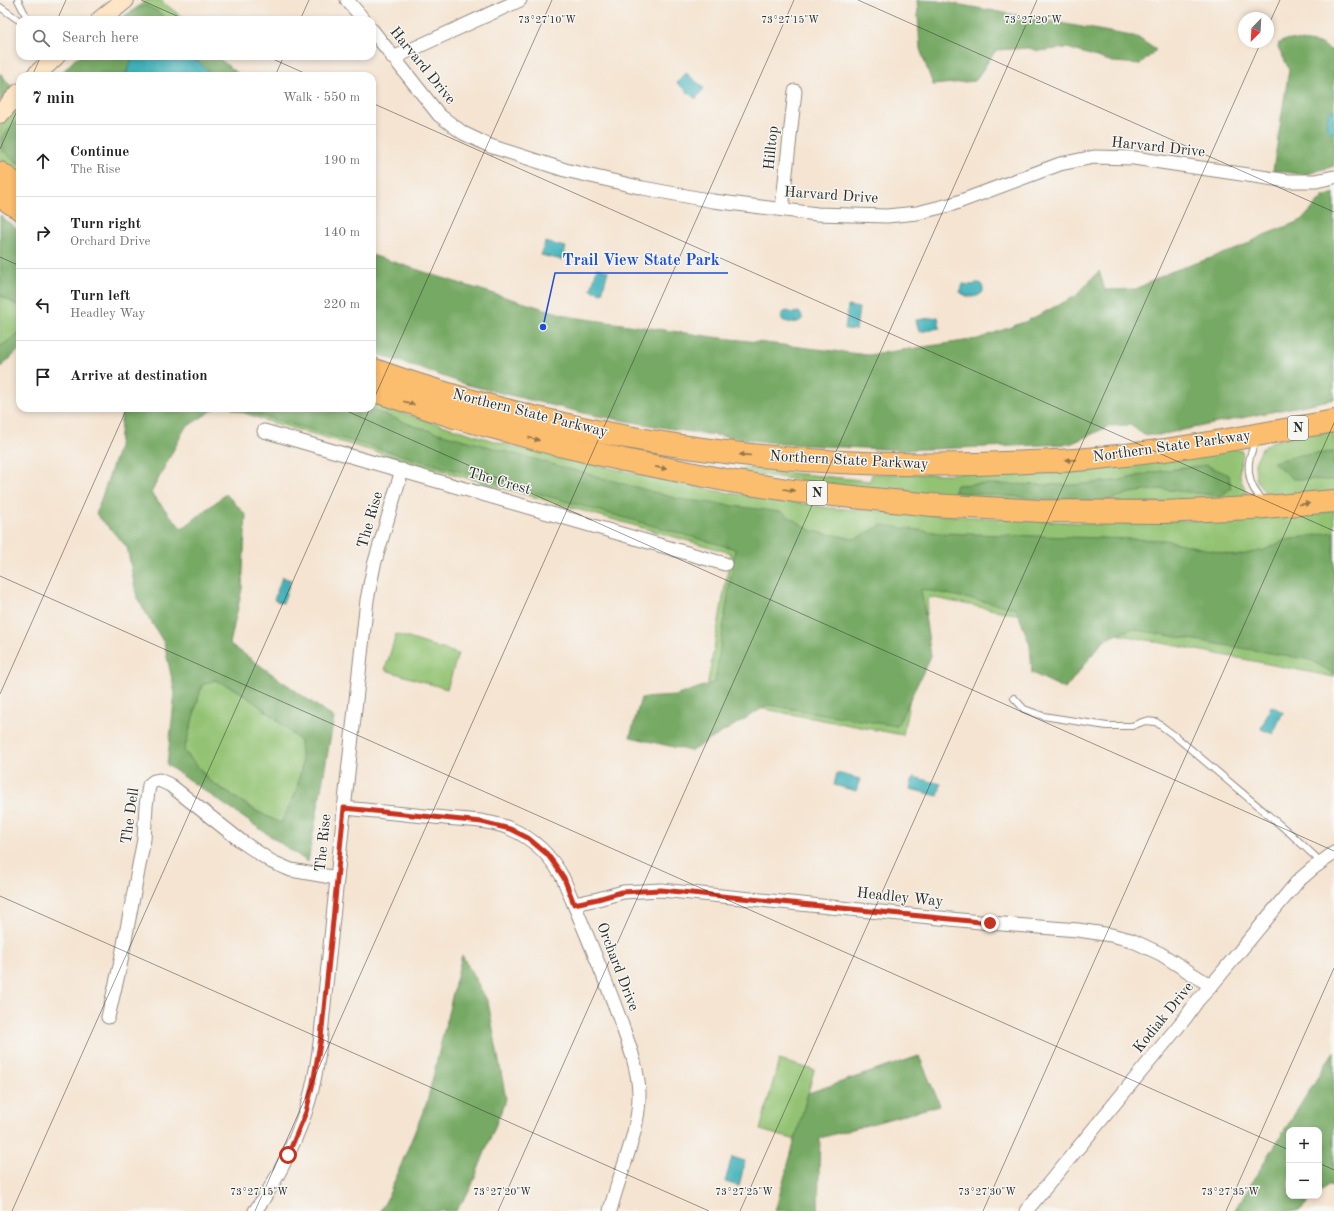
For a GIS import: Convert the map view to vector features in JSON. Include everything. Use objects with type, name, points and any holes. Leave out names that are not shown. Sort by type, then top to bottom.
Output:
[{"type":"highway","points":[[0,173],[16,184]]},
{"type":"highway","points":[[0,196],[16,206]]},
{"type":"highway","name":"Northern State Parkway","points":[[376,371],[400,380],[473,402],[587,430],[662,444],[808,461],[902,466],[989,464],[1096,458],[1185,447],[1334,421]]},
{"type":"highway","name":"Northern State Parkway","points":[[376,391],[458,418],[559,446],[730,481],[794,491],[932,505],[1041,511],[1162,512],[1334,501]]},
{"type":"main road","points":[[105,16],[125,0]]},
{"type":"main road","points":[[39,72],[51,60]]},
{"type":"main road","points":[[0,114],[16,96]]},
{"type":"street","points":[[347,0],[361,16]]},
{"type":"street","points":[[393,58],[520,0]]},
{"type":"street","name":"Harvard Drive","points":[[376,35],[439,115],[463,133],[490,146],[565,170],[643,188],[713,201],[817,214],[887,216],[917,213],[953,204],[1060,164],[1094,157],[1134,158],[1288,181],[1316,181],[1334,177]]},
{"type":"street","name":"Hilltop","points":[[782,209],[794,91]]},
{"type":"street","name":"The Crest","points":[[264,432],[402,470],[725,564]]},
{"type":"street","name":"The Rise","points":[[255,1211],[288,1155],[306,1112],[313,1083],[321,1038],[367,600],[374,565],[402,470]]},
{"type":"street","name":"The Dell","points":[[108,1017],[120,966],[144,839],[149,785],[154,781],[159,780],[170,785],[241,841],[272,862],[291,870],[337,878]]},
{"type":"street","name":"Orchard Drive","points":[[344,808],[482,822],[510,829],[528,838],[547,854],[564,878],[604,976],[635,1061],[636,1068],[639,1093],[637,1115],[632,1138],[610,1211]]},
{"type":"street","name":"Kodiak Drive","points":[[1026,1211],[1186,1017],[1198,1000],[1298,881],[1334,853]]},
{"type":"street","name":"Headley Way","points":[[574,904],[622,892],[661,890],[990,923],[1078,930],[1132,940],[1161,954],[1210,986]]},
{"type":"lane","points":[[18,0],[26,16]]},
{"type":"lane","points":[[0,7],[16,18]]},
{"type":"lane","points":[[1262,434],[1254,445],[1251,453],[1248,464],[1248,473],[1254,489],[1260,497],[1274,506]]},
{"type":"lane","points":[[1014,698],[1024,709],[1043,716],[1107,726],[1132,726],[1145,721],[1156,722],[1175,736],[1292,835],[1321,862]]},
{"type":"green space","points":[[147,0],[160,0],[181,16],[125,16]]},
{"type":"green space","points":[[917,0],[939,1],[1137,37],[1156,50],[1141,64],[1113,62],[1067,48],[1038,51],[1029,48],[996,50],[975,81],[933,85],[920,49]]},
{"type":"green space","points":[[145,5],[163,16],[127,16]]},
{"type":"green space","points":[[1288,39],[1321,44],[1334,52],[1334,166],[1304,175],[1273,170],[1289,69],[1278,47],[1279,43]]},
{"type":"green space","points":[[74,60],[132,60],[127,72],[63,72]]},
{"type":"green space","points":[[194,60],[221,60],[236,72],[208,72]]},
{"type":"green space","points":[[0,73],[12,87],[0,102]]},
{"type":"green space","points":[[16,110],[16,172],[0,161],[0,126]]},
{"type":"green space","points":[[16,122],[16,162],[2,150],[2,137]]},
{"type":"green space","points":[[1334,193],[1334,399],[1159,435],[1144,435],[1130,425],[1110,426],[1070,444],[902,450],[782,444],[684,431],[592,415],[468,385],[376,353],[376,256],[572,317],[714,337],[868,355],[978,339],[1027,321],[1076,296],[1099,271],[1105,290],[1136,289],[1170,272],[1237,249],[1264,235],[1302,220],[1323,197]]},
{"type":"green space","points":[[0,215],[16,229],[16,305],[0,295]]},
{"type":"green space","points":[[0,295],[16,305],[16,335],[0,347]]},
{"type":"green space","points":[[16,335],[16,353],[1,367],[0,366],[0,347]]},
{"type":"green space","points":[[376,403],[406,414],[514,447],[718,491],[831,508],[1087,523],[1265,518],[1334,510],[1334,677],[929,597],[903,735],[705,698],[731,553],[264,420],[242,412],[376,412]]},
{"type":"green space","points":[[376,411],[417,427],[679,499],[781,512],[812,531],[855,539],[882,525],[940,533],[1165,540],[1236,556],[1264,550],[1285,540],[1334,532],[1334,674],[1311,660],[1131,629],[1104,640],[1065,689],[1032,673],[1030,645],[1016,608],[921,589],[931,656],[897,726],[768,705],[691,751],[630,737],[641,698],[675,696],[715,682],[735,549],[248,412]]},
{"type":"green space","points":[[122,412],[210,412],[185,428],[151,493],[182,529],[226,494],[246,515],[242,589],[230,644],[334,718],[308,862],[167,765],[175,693],[164,643],[137,598],[127,547],[96,514],[119,447]],"holes":[[[215,680],[239,691],[273,716],[300,741],[302,765],[296,793],[281,823],[256,811],[210,781],[184,751],[202,685]]]},
{"type":"green space","points":[[1334,430],[1334,495],[1280,500],[1265,493],[1256,479],[1255,463],[1262,448],[1273,441]]},
{"type":"green space","points":[[1233,448],[1242,451],[1243,453],[1240,474],[1243,486],[1249,496],[1247,501],[1072,504],[871,490],[740,472],[744,468],[870,481],[872,474],[950,474]]},
{"type":"green space","points":[[1334,452],[1334,480],[1293,479],[1273,462],[1301,455]]},
{"type":"green space","points":[[1206,465],[1229,475],[1231,488],[1221,496],[1161,489],[1130,493],[1101,503],[954,492],[956,485],[1073,485],[1121,480],[1154,472]]},
{"type":"green space","points":[[396,634],[458,654],[447,689],[385,670]]},
{"type":"green space","points":[[215,680],[239,691],[273,716],[300,741],[302,765],[296,793],[281,824],[256,811],[210,781],[184,751],[202,684]]},
{"type":"green space","points":[[462,955],[488,1002],[506,1099],[470,1190],[456,1211],[380,1211],[387,1199],[427,1102]]},
{"type":"green space","points":[[1334,1051],[1334,1186],[1328,1185],[1322,1190],[1322,1127],[1286,1127]]},
{"type":"green space","points":[[919,1056],[940,1105],[820,1138],[818,1211],[775,1211],[808,1093]]},
{"type":"green space","points":[[779,1060],[814,1070],[796,1140],[760,1130]]},
{"type":"green space","points":[[1286,1128],[1286,1199],[1312,1199],[1299,1211],[1234,1211]]},
{"type":"water","points":[[132,60],[194,60],[200,63],[209,72],[127,72]]},
{"type":"water","points":[[686,73],[704,88],[696,99],[677,83]]},
{"type":"water","points":[[1334,109],[1333,134],[1326,127],[1328,113]]},
{"type":"water","points":[[545,242],[566,247],[562,260],[541,255]]},
{"type":"water","points":[[597,268],[608,271],[602,293],[591,290]]},
{"type":"water","points":[[980,283],[983,287],[983,292],[977,296],[966,296],[960,292],[963,284],[973,285]]},
{"type":"water","points":[[848,306],[859,308],[856,330],[845,329]]},
{"type":"water","points":[[788,311],[792,313],[799,312],[802,316],[802,320],[792,323],[782,320],[781,316],[784,312]]},
{"type":"water","points":[[938,317],[940,328],[919,332],[916,320]]},
{"type":"water","points":[[282,577],[291,580],[283,603],[274,600]]},
{"type":"water","points":[[1271,706],[1283,712],[1273,734],[1261,729]]},
{"type":"water","points":[[837,773],[860,779],[856,791],[834,785]]},
{"type":"water","points":[[913,777],[941,784],[938,796],[910,789]]},
{"type":"water","points":[[732,1157],[745,1161],[739,1186],[725,1182]]},
{"type":"place","name":"Trail View State Park","points":[[543,327]]},
{"type":"route","points":[[288,1155],[306,1112],[321,1038],[344,808],[482,822],[510,829],[528,838],[547,854],[564,878],[574,904],[622,892],[661,890],[990,923]]}]
